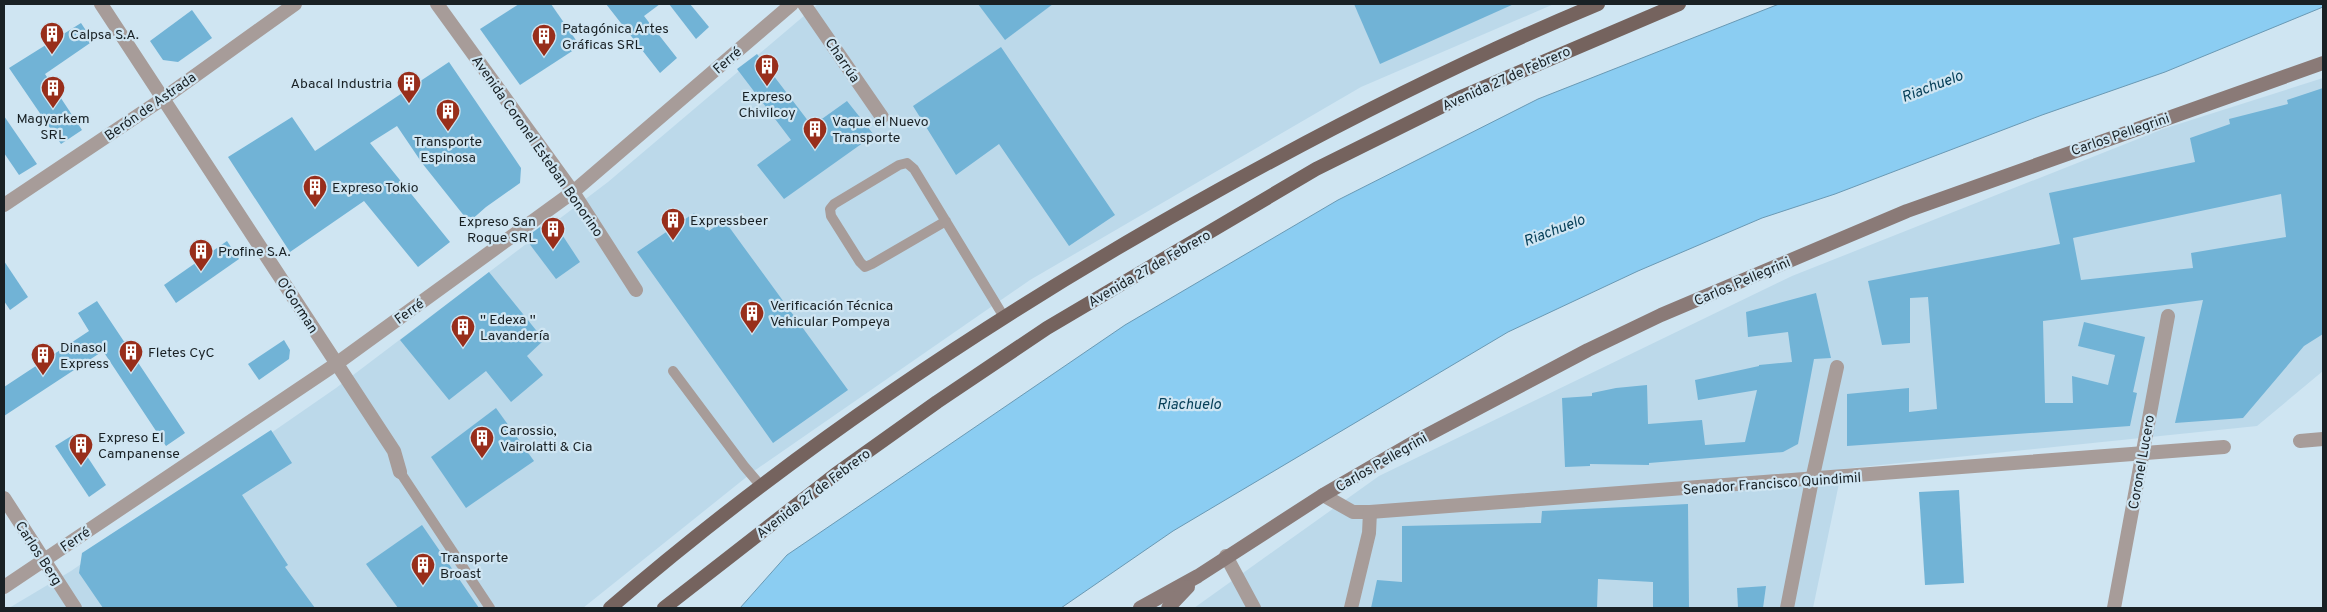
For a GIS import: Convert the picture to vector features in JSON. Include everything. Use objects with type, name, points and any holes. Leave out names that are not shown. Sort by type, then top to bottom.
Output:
[{"type":"main road","points":[[610,608],[761,486],[840,426],[1004,317],[1177,214],[1328,130],[1516,38],[1598,4]]},
{"type":"main road","name":"Avenida 27 de Febrero","points":[[664,608],[836,474],[937,402],[1047,328],[1316,170],[1459,98],[1679,4]]},
{"type":"main road","name":"Carlos Pellegrini","points":[[1140,608],[1198,576],[1226,556],[1323,495],[1416,441],[1519,386],[1661,316],[1907,211],[2323,63]]},
{"type":"main road","name":"Carlos Pellegrini","points":[[1168,608],[1198,576]]},
{"type":"street","name":"O'Gorman","points":[[101,4],[394,451],[400,472]]},
{"type":"street","name":"Berón de Astrada","points":[[4,205],[164,98],[295,4]]},
{"type":"street","name":"Avenida Coronel Esteban Bonorino","points":[[437,4],[573,192],[636,290]]},
{"type":"street","name":"Ferré","points":[[4,587],[336,364],[573,192],[792,4]]},
{"type":"street","name":"Charrúa","points":[[804,4],[882,117]]},
{"type":"street","name":"Coronel Lucero","points":[[2114,608],[2168,316]]},
{"type":"street","points":[[1787,608],[1812,480],[1837,367]]},
{"type":"street","points":[[2300,441],[2323,439]]},
{"type":"street","name":"Senador Francisco Quindimil","points":[[1323,495],[1353,512],[1370,512],[1812,480],[2224,447]]},
{"type":"street","name":"Carlos Berg","points":[[4,498],[75,608]]},
{"type":"street","points":[[1351,608],[1369,533],[1370,512]]},
{"type":"street","points":[[1226,556],[1254,608]]},
{"type":"lane","points":[[946,221],[872,264],[865,266],[860,262],[831,216],[830,209],[834,204],[899,165],[907,163],[914,169],[946,221],[1004,317]]},
{"type":"lane","points":[[673,372],[761,486]]},
{"type":"lane","name":"O'Gorman","points":[[400,472],[490,608]]},
{"type":"shaded area","points":[[818,4],[1554,4],[1361,87],[1030,280],[754,471],[583,608],[9,608],[71,571],[336,388],[608,182]]},
{"type":"shaded area","points":[[2323,78],[2323,371],[2257,426],[1842,469],[1813,608],[1194,608],[1379,476],[1792,276],[2163,129]]},
{"type":"water","name":"Riachuelo","points":[[1779,4],[2323,4],[2323,7],[2165,72],[2042,115],[1835,194],[1762,218],[1638,271],[1508,332],[1173,531],[1061,608],[740,608],[787,555],[1125,325],[1338,200],[1538,99]]},
{"type":"building","points":[[519,4],[551,4],[580,46],[520,85],[480,29]]},
{"type":"building","points":[[606,4],[660,4],[644,16],[677,58],[660,73]]},
{"type":"building","points":[[669,4],[690,4],[709,27],[696,39]]},
{"type":"building","points":[[978,4],[1053,4],[1005,40]]},
{"type":"building","points":[[1354,4],[1514,4],[1380,64]]},
{"type":"building","points":[[192,10],[212,38],[178,62],[163,60],[150,41]]},
{"type":"building","points":[[81,23],[93,41],[45,74],[82,130],[61,144],[9,68]]},
{"type":"building","points":[[1001,47],[1115,215],[1069,246],[999,144],[956,175],[913,106]]},
{"type":"building","name":"Vaque el Nuevo Transporte","points":[[757,54],[812,126],[847,101],[874,135],[784,199],[757,165],[791,140],[737,69]]},
{"type":"building","points":[[449,62],[521,168],[520,183],[486,207],[469,222],[422,163],[397,126],[370,143],[450,242],[418,267],[364,201],[290,252],[228,157],[292,117],[315,151]]},
{"type":"building","points":[[2323,88],[2323,334],[2304,346],[2243,418],[2175,423],[2203,300],[2043,321],[2045,403],[2073,403],[2072,376],[2108,385],[2115,355],[2078,346],[2084,322],[2145,337],[2133,392],[2137,393],[2130,426],[1847,446],[1847,394],[1909,388],[1909,412],[1937,409],[1928,297],[1910,298],[1910,343],[1882,345],[1868,281],[2060,244],[2049,193],[2195,162],[2190,138],[2230,124],[2229,119],[2288,104],[2287,100]],"holes":[[[2281,194],[2286,237],[2191,253],[2193,268],[2081,280],[2073,238]]]},
{"type":"building","points":[[4,116],[37,164],[19,175],[4,153]]},
{"type":"building","name":"Verificación Técnica Vehicular Pompeya","points":[[694,213],[709,231],[724,220],[848,390],[773,443],[637,252]]},
{"type":"building","name":"Expreso San Roque SRL","points":[[544,224],[557,227],[580,262],[556,279],[525,238]]},
{"type":"building","name":"Profine S.A.","points":[[227,241],[239,259],[176,303],[164,285]]},
{"type":"building","points":[[4,261],[28,297],[10,310],[4,301]]},
{"type":"building","name":"'' Edexa '' Lavandería","points":[[489,272],[544,340],[527,356],[543,375],[511,402],[486,371],[449,400],[400,340]]},
{"type":"building","points":[[1816,293],[1831,358],[1814,359],[1798,444],[1783,452],[1649,463],[1649,465],[1590,464],[1590,466],[1565,467],[1562,398],[1592,396],[1592,393],[1616,388],[1647,385],[1648,424],[1702,420],[1705,445],[1745,442],[1757,390],[1698,400],[1695,380],[1759,365],[1792,362],[1788,332],[1748,337],[1746,312]]},
{"type":"building","points":[[97,301],[185,433],[166,446],[103,351],[4,416],[4,387],[89,331],[78,313]]},
{"type":"building","points":[[284,340],[290,350],[289,359],[259,380],[248,364]]},
{"type":"building","name":"Carossio, Vairolatti & Cia","points":[[496,408],[534,461],[466,508],[431,457]]},
{"type":"building","points":[[271,430],[292,463],[242,495],[288,565],[285,567],[315,608],[103,608],[79,573],[82,553]]},
{"type":"building","name":"Expreso El Campanense","points":[[73,435],[106,485],[89,497],[55,446]]},
{"type":"building","points":[[1959,490],[1964,583],[1925,585],[1919,492]]},
{"type":"building","points":[[1688,504],[1689,608],[1653,608],[1653,582],[1598,579],[1597,608],[1371,608],[1377,580],[1402,582],[1402,526],[1541,523],[1542,511]]},
{"type":"building","name":"Transporte Broast","points":[[422,525],[479,608],[398,608],[366,564]]},
{"type":"building","points":[[1766,586],[1763,608],[1738,608],[1737,588]]},
{"type":"place","name":"Calpsa S.A.","points":[[52,55]]},
{"type":"place","name":"Patagónica Artes Gráficas SRL","points":[[544,57]]},
{"type":"place","name":"Expreso Chivilcoy","points":[[767,87]]},
{"type":"place","name":"Abacal Industria","points":[[409,104]]},
{"type":"place","name":"Magyarkem SRL","points":[[53,109]]},
{"type":"place","name":"Transporte Espinosa","points":[[448,132]]},
{"type":"place","name":"Vaque el Nuevo Transporte","points":[[815,150]]},
{"type":"place","name":"Expreso Tokio","points":[[315,208]]},
{"type":"place","name":"Expressbeer","points":[[673,241]]},
{"type":"place","name":"Expreso San Roque SRL","points":[[553,250]]},
{"type":"place","name":"Profine S.A.","points":[[201,272]]},
{"type":"place","name":"Verificación Técnica Vehicular Pompeya","points":[[752,334]]},
{"type":"place","name":"'' Edexa '' Lavandería","points":[[463,348]]},
{"type":"place","name":"Fletes CyC","points":[[131,373]]},
{"type":"place","name":"Dinasol Express","points":[[43,376]]},
{"type":"place","name":"Carossio, Vairolatti & Cia","points":[[482,459]]},
{"type":"place","name":"Expreso El Campanense","points":[[81,466]]},
{"type":"place","name":"Transporte Broast","points":[[423,586]]}]
